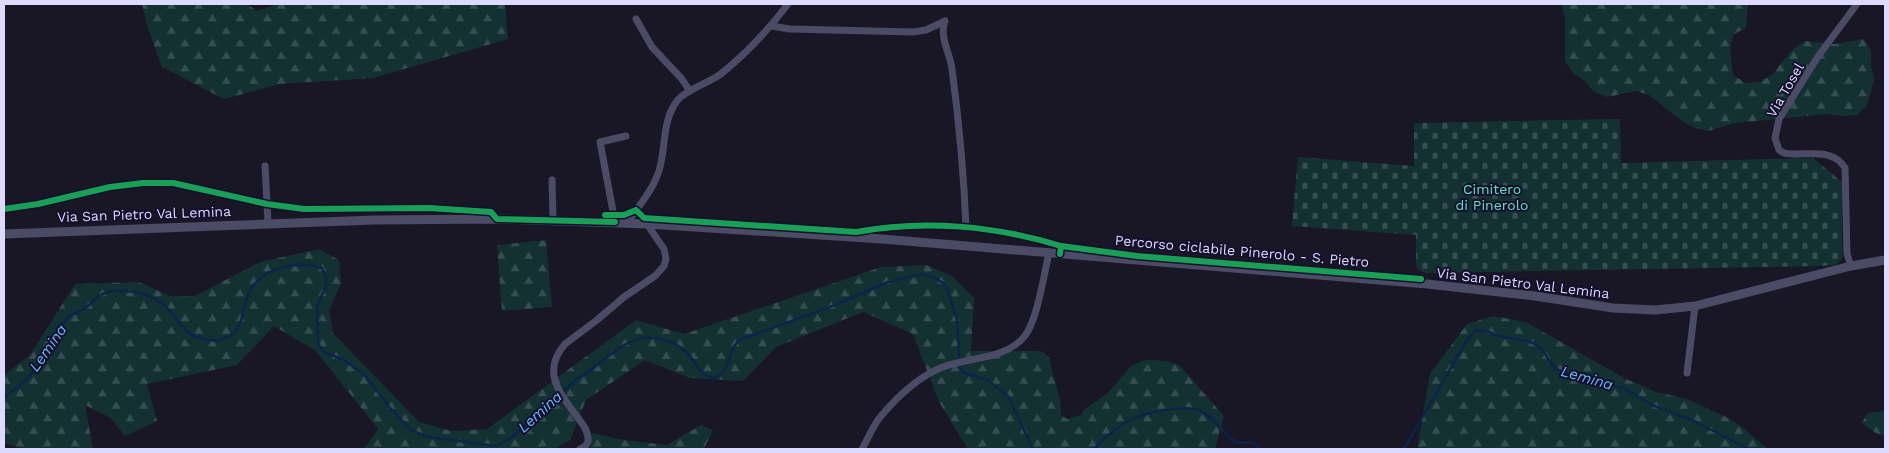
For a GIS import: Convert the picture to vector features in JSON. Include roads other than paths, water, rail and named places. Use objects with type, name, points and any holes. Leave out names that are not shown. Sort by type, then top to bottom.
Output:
[{"type":"street","points":[[627,223],[656,178],[661,162],[668,122],[673,107],[679,98],[721,74],[771,26],[788,4]]},
{"type":"street","name":"Via Tosel","points":[[1851,266],[1847,254],[1845,168],[1842,163],[1823,153],[1784,153],[1779,150],[1775,138],[1779,119],[1819,55],[1857,4]]},
{"type":"street","points":[[636,19],[652,47],[682,78],[690,91]]},
{"type":"street","points":[[771,26],[790,29],[914,32],[926,30],[944,21],[942,31],[952,71],[963,173],[966,228]]},
{"type":"street","points":[[615,222],[600,142],[626,136]]},
{"type":"street","points":[[265,166],[268,222]]},
{"type":"street","points":[[552,180],[554,220]]},
{"type":"street","name":"Via San Pietro Val Lemina","points":[[4,234],[268,222],[405,219],[615,222],[760,230],[1476,289],[1614,308],[1655,310],[1695,306],[1851,266],[1885,260]]},
{"type":"street","points":[[580,449],[587,445],[588,435],[554,382],[554,368],[561,348],[565,344],[624,297],[655,276],[664,266],[666,259],[664,249],[647,224]]},
{"type":"street","points":[[862,449],[880,417],[909,388],[926,375],[944,366],[1011,348],[1023,337],[1029,329],[1049,253]]},
{"type":"street","points":[[1687,373],[1695,306]]},
{"type":"waterway","name":"Lemina","points":[[4,397],[17,388],[34,371],[66,319],[84,309],[104,294],[124,291],[151,297],[166,307],[184,329],[192,335],[217,340],[228,337],[235,332],[239,326],[247,297],[257,281],[264,275],[283,267],[303,265],[322,268],[326,277],[326,286],[317,306],[318,344],[324,352],[344,360],[366,376],[389,407],[411,430],[428,437],[496,446],[511,438],[578,378],[628,343],[639,339],[651,338],[670,342],[687,353],[704,374],[713,377],[718,376],[726,368],[737,342],[742,339],[830,307],[888,282],[922,274],[935,278],[945,284],[957,320],[960,368],[962,372],[987,380],[1008,396],[1033,449]]},
{"type":"waterway","name":"Lemina","points":[[1404,449],[1467,340],[1476,330],[1535,344],[1544,352],[1554,368],[1577,379],[1624,388],[1652,405],[1694,421],[1748,449]]},
{"type":"waterway","name":"Lemina","points":[[1094,449],[1112,432],[1130,420],[1150,413],[1184,408],[1201,411],[1235,441],[1239,443],[1251,442],[1260,449]]},
{"type":"park label","name":"Cimitero di Pinerolo","points":[[1492,197]]}]
